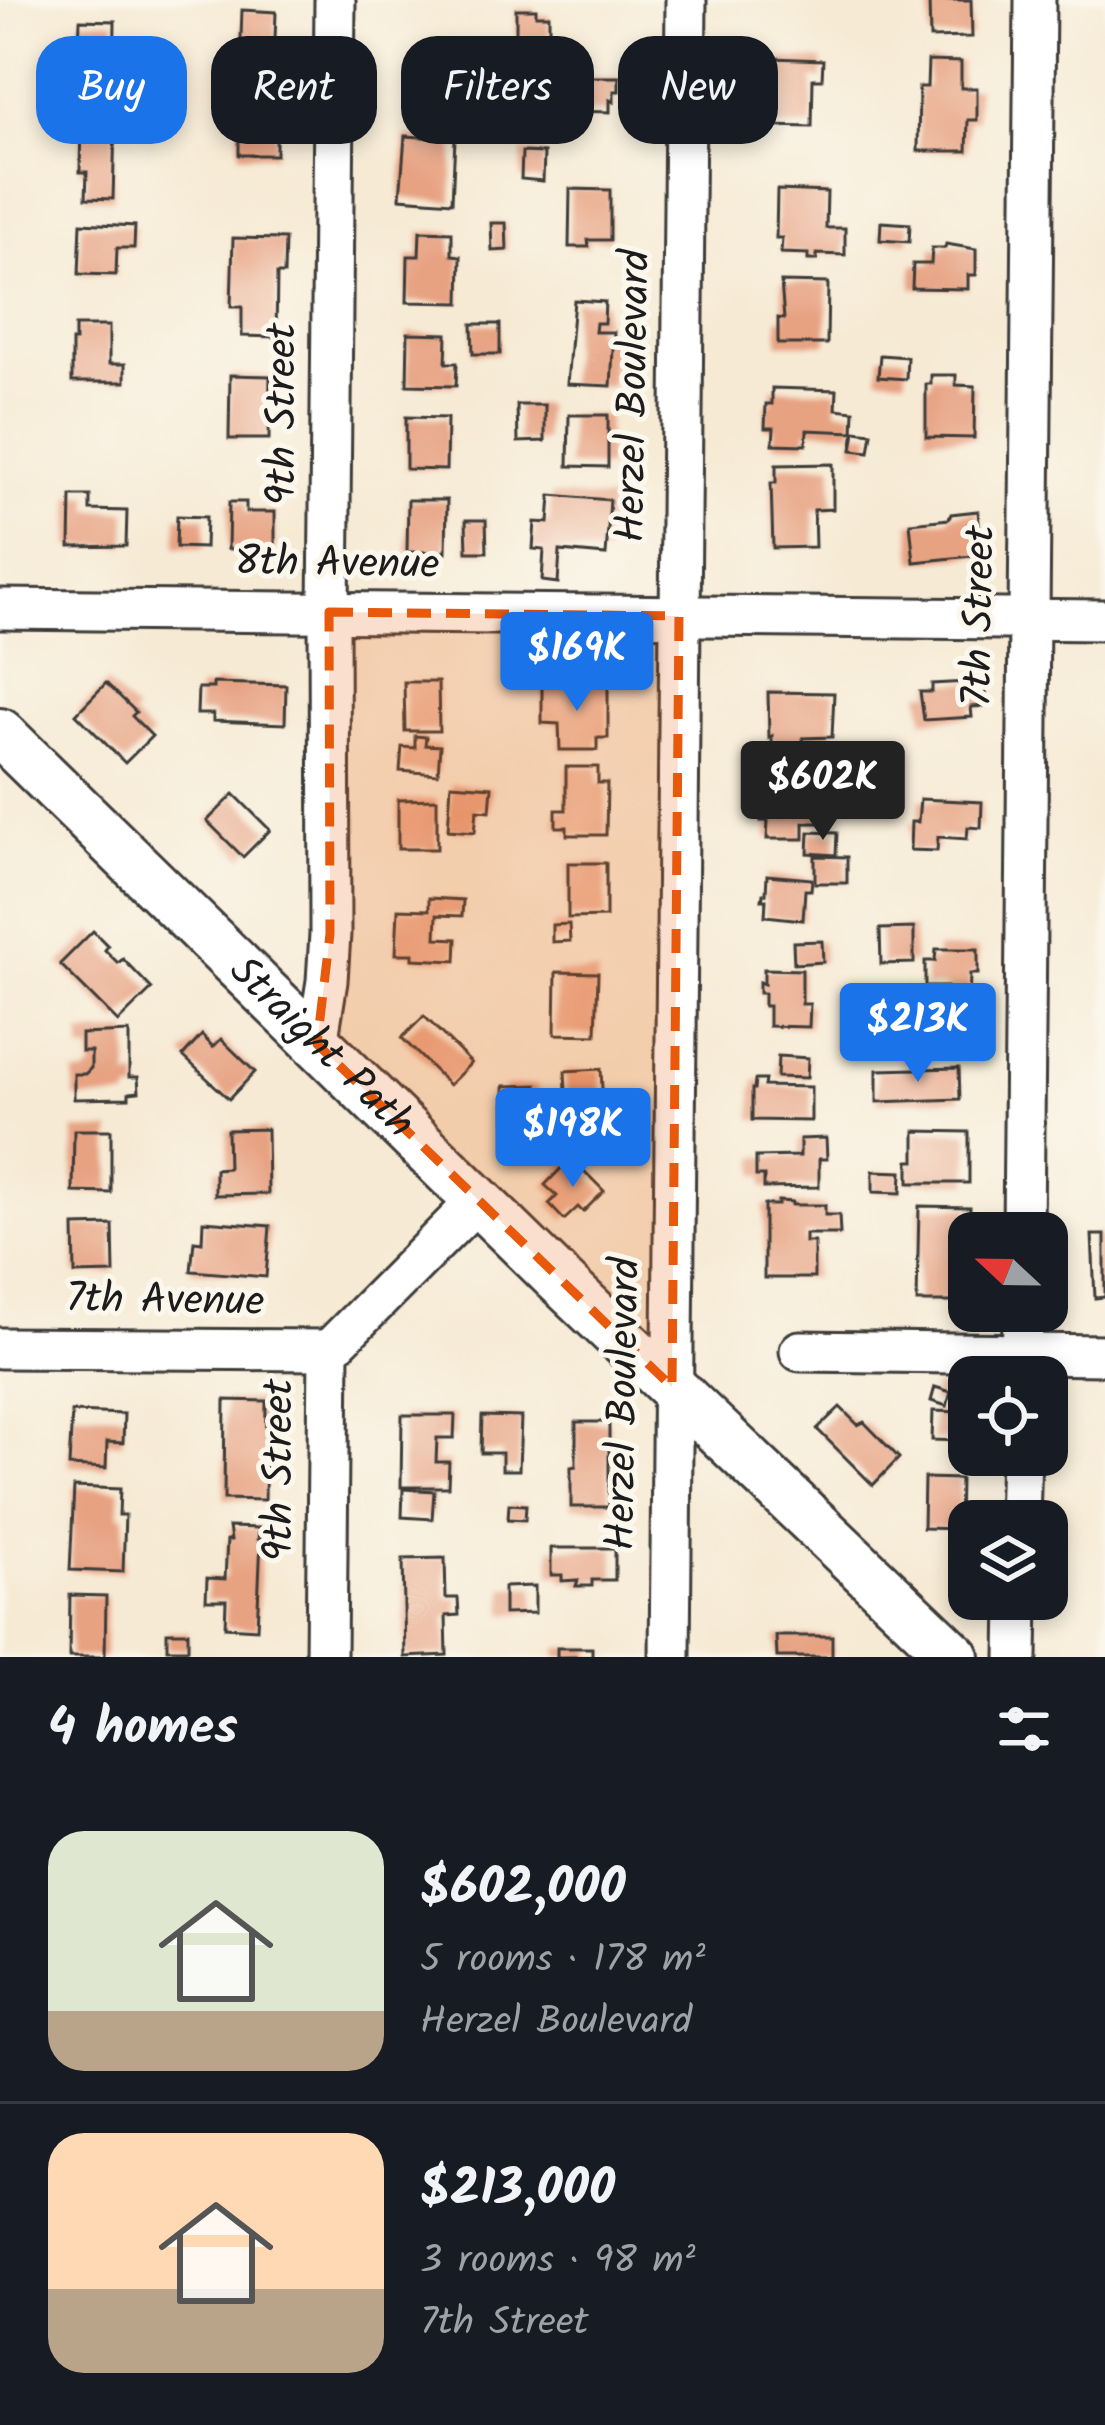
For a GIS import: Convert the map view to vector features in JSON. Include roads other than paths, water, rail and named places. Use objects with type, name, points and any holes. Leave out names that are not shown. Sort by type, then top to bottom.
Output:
[{"type":"main road","name":"Straight Path","points":[[0,733],[477,1201],[956,1657]]},
{"type":"street","name":"9th Street","points":[[316,1044],[330,934],[335,0]]},
{"type":"street","name":"Herzel Boulevard","points":[[670,1657],[686,0]]},
{"type":"street","name":"7th Street","points":[[1023,1212],[1035,0]]},
{"type":"street","name":"8th Avenue","points":[[0,609],[1105,620]]},
{"type":"street","name":"9th Street","points":[[326,1657],[329,1351],[477,1201]]},
{"type":"street","name":"7th Avenue","points":[[0,1348],[329,1351]]},
{"type":"street","points":[[800,1351],[948,1360]]},
{"type":"street","points":[[1068,1359],[1105,1355]]},
{"type":"street","points":[[1017,1657],[1018,1620]]}]
